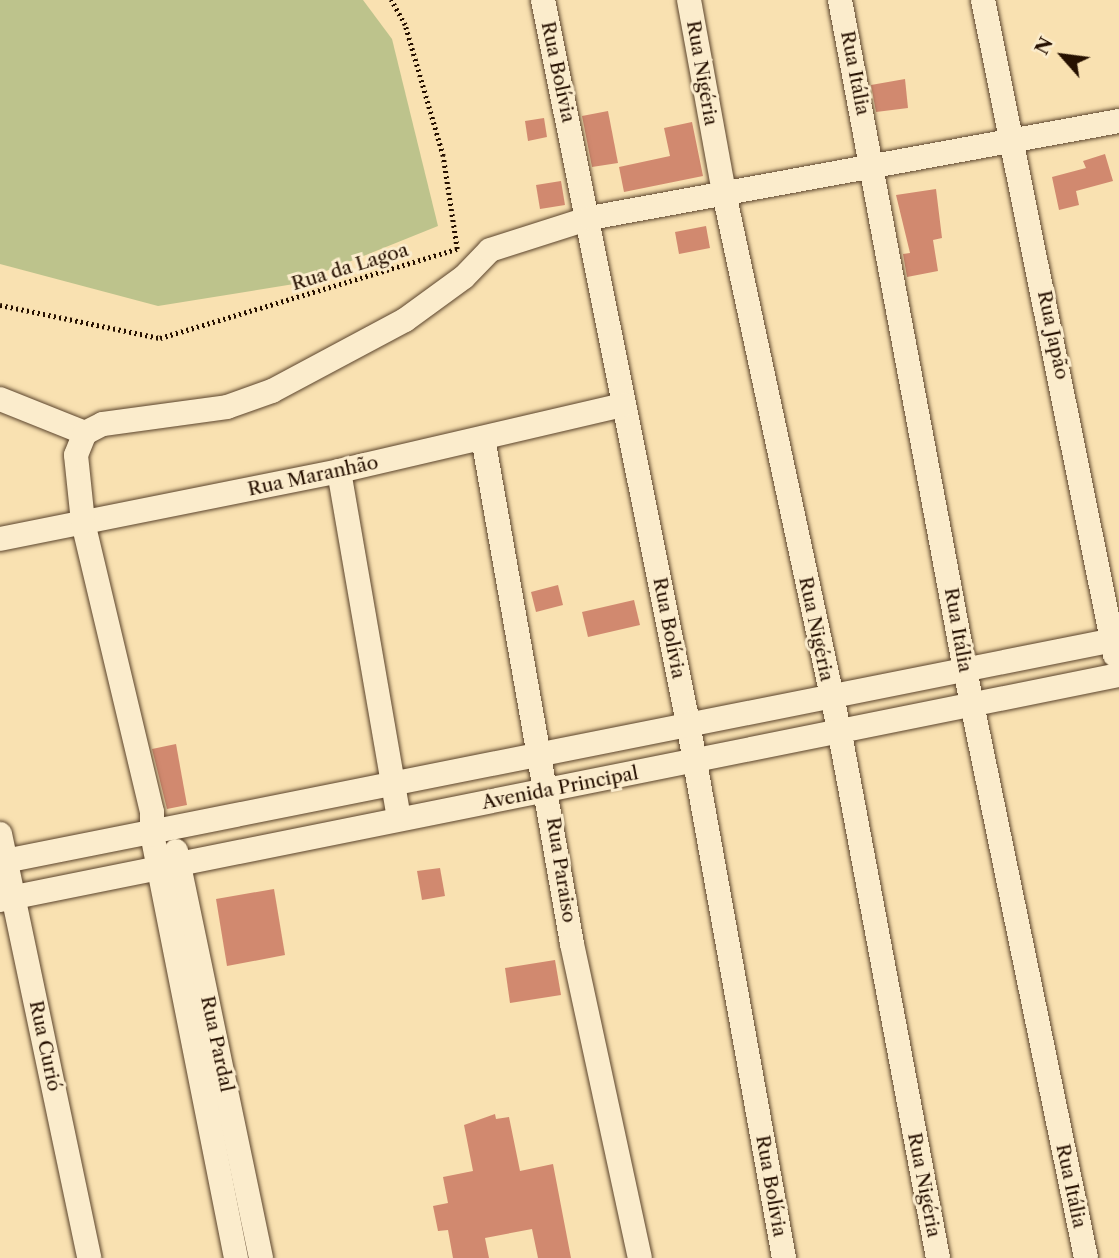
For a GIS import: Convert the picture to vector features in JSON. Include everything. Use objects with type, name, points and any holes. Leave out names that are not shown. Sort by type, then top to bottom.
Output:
[{"type":"street","name":"Rua Bolívia","points":[[543,0],[590,218],[624,405],[688,723],[784,1258]]},
{"type":"street","name":"Rua Nigéria","points":[[689,0],[724,193],[839,734],[938,1258]]},
{"type":"street","name":"Rua Itália","points":[[840,0],[965,670],[1086,1258]]},
{"type":"street","name":"Rua Japão","points":[[983,0],[1115,640],[1119,673]]},
{"type":"street","points":[[0,399],[85,433],[103,424],[227,407],[272,391],[405,320],[464,277],[490,250],[590,218],[1119,121]]},
{"type":"street","name":"Rua Maranhão","points":[[0,539],[339,471],[624,405]]},
{"type":"street","name":"Rua Pardal","points":[[85,433],[76,455],[83,523],[170,867],[202,1024],[261,1258]]},
{"type":"street","name":"Rua Paraiso","points":[[483,438],[549,789],[572,944],[640,1258]]},
{"type":"street","points":[[339,471],[399,819]]},
{"type":"street","name":"Avenida Principal","points":[[3,862],[158,826],[393,784],[830,694],[1115,640]]},
{"type":"street","name":"Avenida Principal","points":[[7,898],[549,789],[839,734],[1119,673]]},
{"type":"street","name":"Rua Curió","points":[[0,834],[7,898],[89,1258]]},
{"type":"street","name":"Rua Pardal","points":[[202,1024],[228,1219],[236,1258]]},
{"type":"street","points":[[228,1219],[252,1214]]},
{"type":"path","name":"Rua da Lagoa","points":[[0,305],[160,338],[457,249],[443,156],[405,24],[391,0]]},
{"type":"green space","points":[[0,0],[363,0],[392,39],[438,226],[294,284],[158,306],[0,264]]},
{"type":"building","points":[[905,79],[908,108],[876,112],[871,85]]},
{"type":"building","points":[[608,111],[618,163],[592,167],[582,116]]},
{"type":"building","points":[[544,118],[547,137],[528,141],[525,121]]},
{"type":"building","points":[[692,122],[703,176],[624,192],[619,167],[670,156],[664,128]]},
{"type":"building","points":[[1105,154],[1113,181],[1076,191],[1079,205],[1059,210],[1052,177],[1086,168],[1083,161]]},
{"type":"building","points":[[561,181],[565,205],[540,209],[536,185]]},
{"type":"building","points":[[936,189],[942,238],[933,240],[938,271],[907,277],[903,254],[910,253],[896,195]]},
{"type":"building","points":[[706,226],[710,248],[679,254],[675,232]]},
{"type":"building","points":[[558,585],[563,605],[536,612],[531,592]]},
{"type":"building","points":[[634,600],[640,625],[588,637],[582,612]]},
{"type":"building","points":[[176,744],[187,805],[167,809],[152,749]]},
{"type":"building","points":[[440,868],[445,896],[422,900],[417,871]]},
{"type":"building","points":[[274,889],[285,955],[227,966],[216,899]]},
{"type":"building","points":[[555,960],[561,995],[510,1003],[505,968]]},
{"type":"building","points":[[495,1114],[496,1119],[509,1117],[520,1171],[553,1164],[571,1258],[538,1258],[532,1229],[485,1238],[489,1258],[453,1258],[448,1230],[438,1231],[433,1206],[448,1203],[443,1177],[473,1171],[464,1125]]}]
